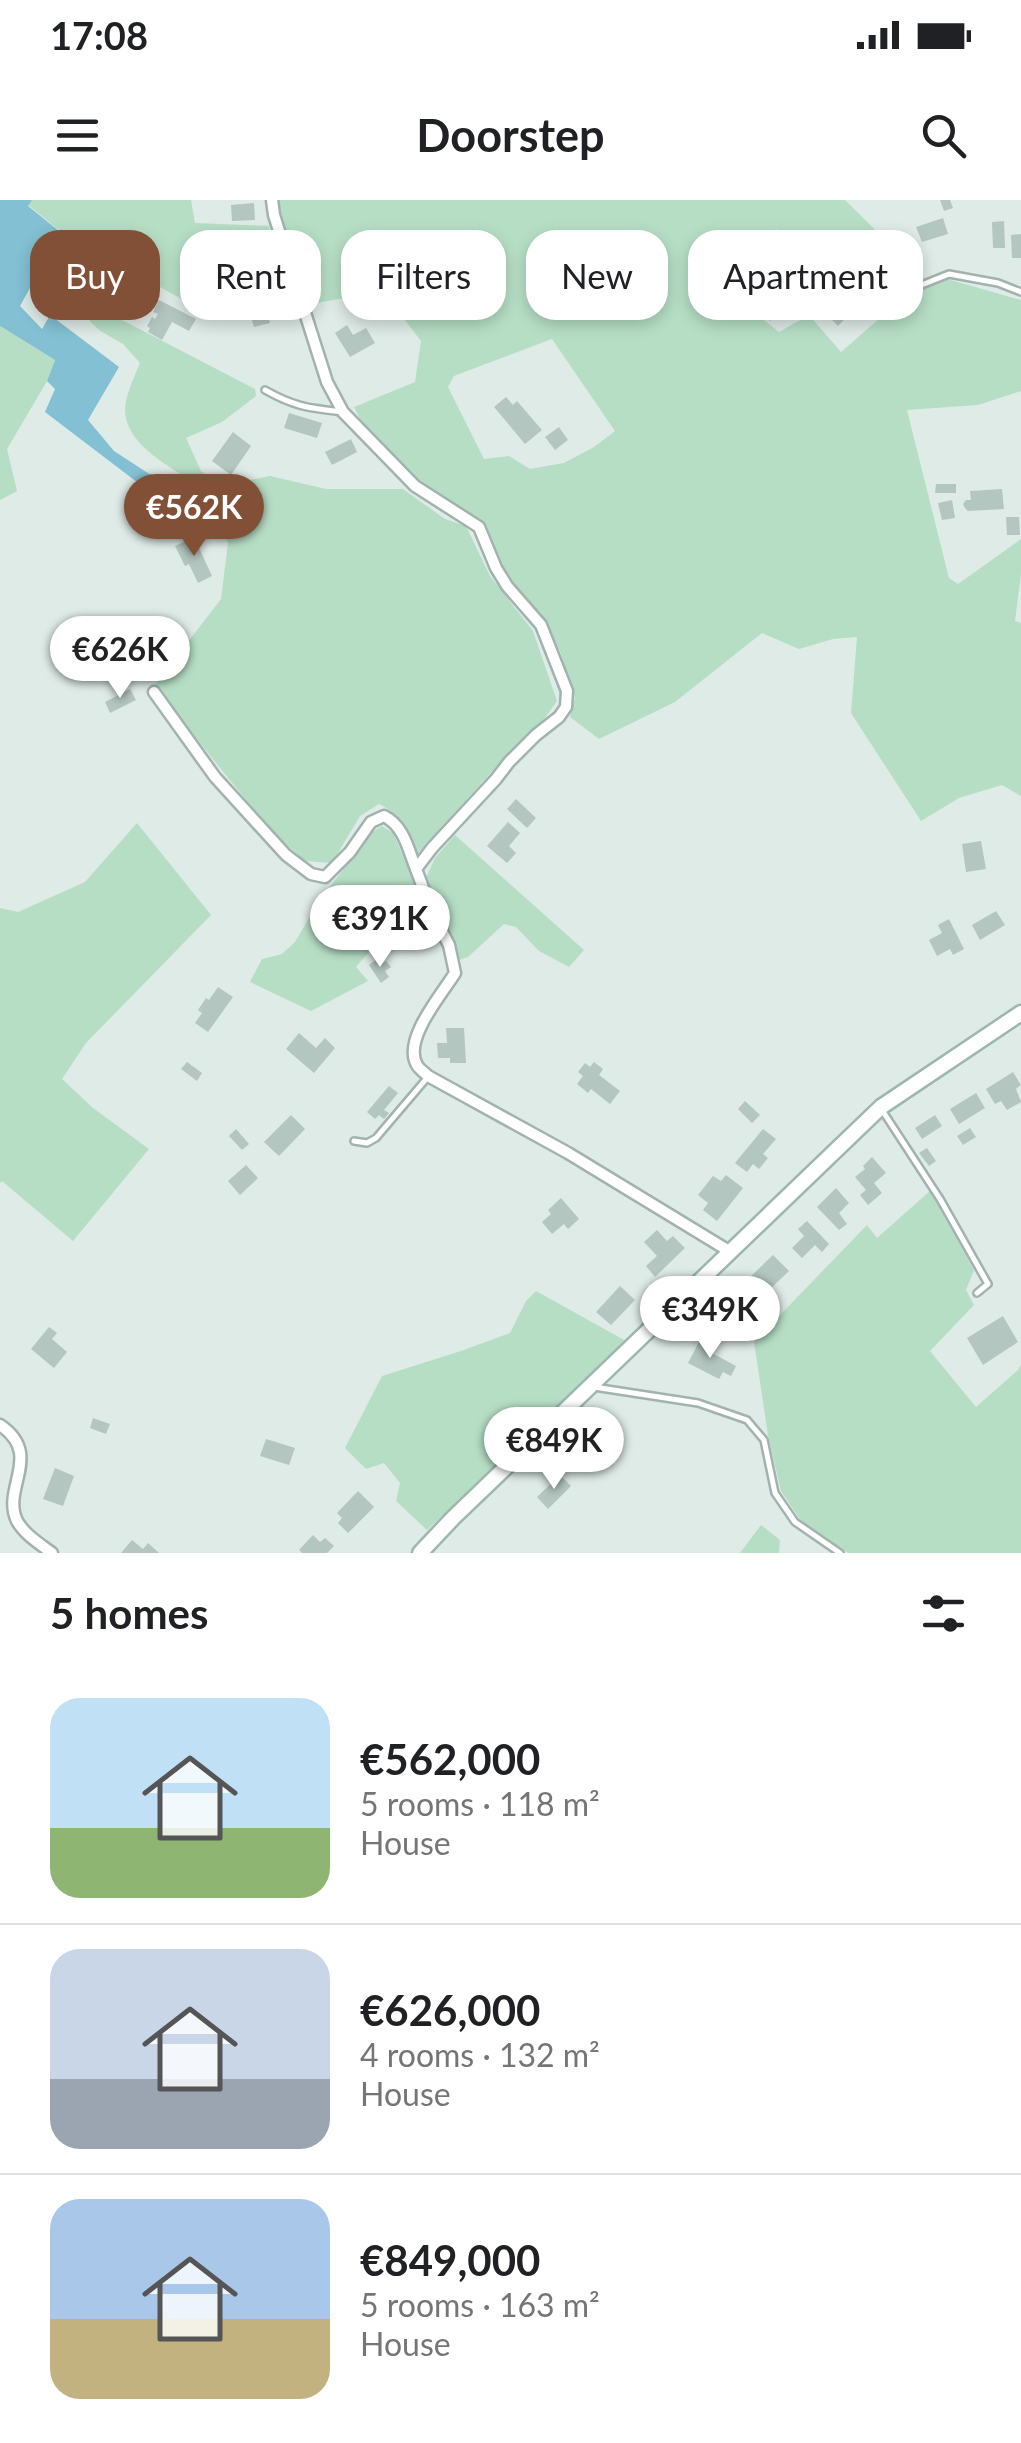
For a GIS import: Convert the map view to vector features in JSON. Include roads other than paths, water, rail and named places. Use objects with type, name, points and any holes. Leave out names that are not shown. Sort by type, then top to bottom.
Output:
[{"type":"street","points":[[272,200],[327,382],[343,412],[415,486],[479,527],[507,586],[541,625],[566,691],[566,707],[559,717],[509,762],[416,869]]},
{"type":"street","points":[[154,692],[215,777],[286,855],[311,874],[325,877],[336,868],[371,822],[384,816],[402,832],[455,964],[455,972],[418,1028],[414,1042],[416,1064],[428,1076],[568,1152],[729,1251]]},
{"type":"street","points":[[429,1549],[590,1386],[881,1107],[1021,1012]]},
{"type":"street","points":[[0,1426],[14,1437],[20,1455],[15,1516],[27,1533],[52,1553]]},
{"type":"lane","points":[[923,284],[949,274],[998,283],[1021,292]]},
{"type":"lane","points":[[265,390],[288,403],[343,412]]},
{"type":"lane","points":[[354,1141],[367,1143],[376,1138],[428,1076]]},
{"type":"lane","points":[[881,1107],[940,1198],[988,1284],[977,1293]]},
{"type":"lane","points":[[590,1386],[698,1403],[747,1420],[764,1440],[775,1493],[796,1522],[840,1553]]},
{"type":"water","points":[[0,200],[32,200],[28,206],[58,230],[30,230],[30,288],[20,306],[42,329],[47,320],[57,320],[119,367],[88,420],[114,451],[154,477],[146,489],[45,412],[55,389],[47,381],[55,360],[0,326]]}]
